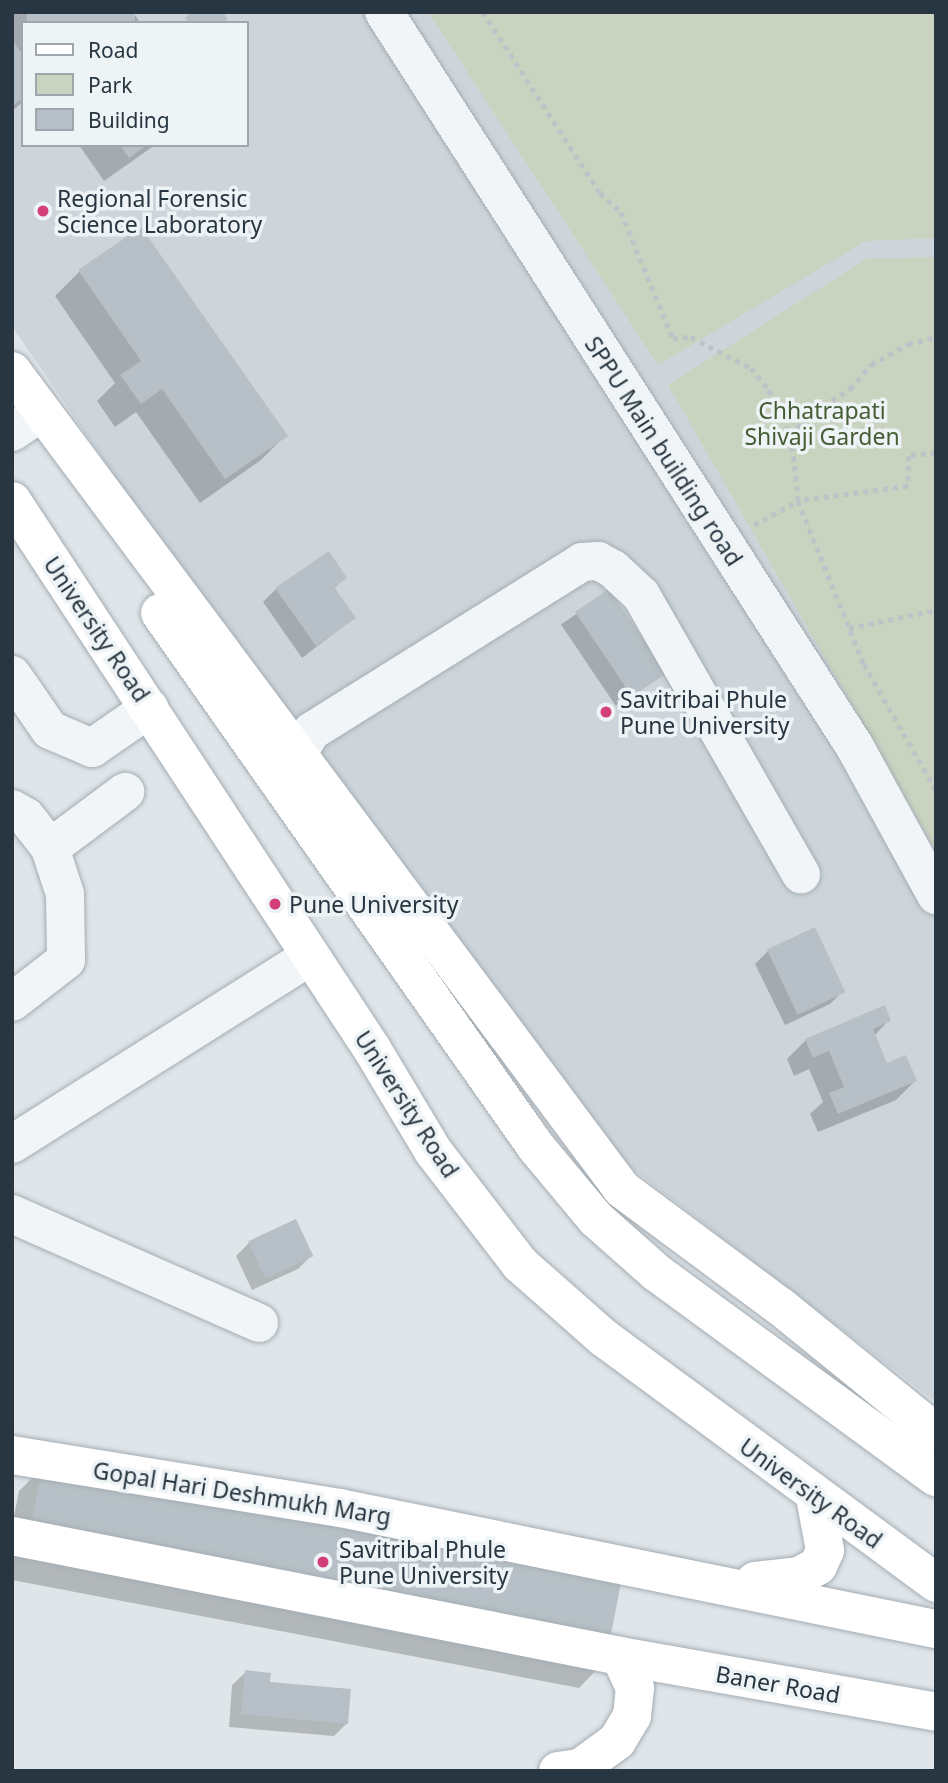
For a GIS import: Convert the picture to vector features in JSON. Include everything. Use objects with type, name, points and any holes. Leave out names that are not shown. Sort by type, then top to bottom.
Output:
[{"type":"main road","points":[[12,371],[37,428],[96,524],[536,1147],[596,1219],[657,1273],[936,1477]]},
{"type":"main road","points":[[37,428],[298,753],[622,1189],[781,1307],[936,1433]]},
{"type":"main road","name":"University Road","points":[[12,501],[150,708],[433,1151],[520,1264],[604,1338],[815,1497],[936,1583]]},
{"type":"main road","name":"Gopal Hari Deshmukh Marg","points":[[12,1455],[340,1508],[718,1581]]},
{"type":"main road","points":[[114,1472],[197,1504],[936,1650]]},
{"type":"main road","points":[[718,1581],[777,1581],[818,1566],[825,1550],[815,1497]]},
{"type":"main road","points":[[12,1536],[621,1656],[635,1688],[632,1716],[617,1741],[569,1769]]},
{"type":"main road","points":[[109,1556],[186,1561],[753,1666],[936,1706]]},
{"type":"main road","points":[[718,1581],[936,1629]]},
{"type":"main road","name":"Baner Road","points":[[621,1656],[936,1712]]},
{"type":"street","name":"SPPU Main building road","points":[[384,12],[855,747],[936,895]]},
{"type":"street","points":[[298,753],[312,731],[582,562],[598,561],[613,569],[641,595],[801,874]]},
{"type":"street","points":[[12,675],[50,730],[92,748],[150,708]]},
{"type":"street","points":[[50,848],[125,792]]},
{"type":"street","points":[[12,809],[26,817],[50,848],[65,894],[66,960],[12,1003]]},
{"type":"street","points":[[12,1144],[310,956]]},
{"type":"street","points":[[12,1214],[259,1323]]},
{"type":"path","points":[[483,12],[592,182],[621,212],[673,338],[691,337],[751,368],[769,390],[791,436],[798,501],[864,664],[936,790]]},
{"type":"path","points":[[791,436],[806,416],[850,389],[871,365],[908,344],[936,337]]},
{"type":"path","points":[[723,543],[798,501],[908,486],[909,456],[936,453]]},
{"type":"path","points":[[849,628],[936,610]]},
{"type":"shaded area","name":"Savitribai Phule Pune University","points":[[12,12],[936,12],[936,1402],[539,1097],[12,326]]},
{"type":"green space","points":[[428,12],[936,12],[936,238],[866,241],[658,365]]},
{"type":"green space","name":"Chhatrapati Shivaji Garden","points":[[936,257],[936,851],[668,385],[866,259]]},
{"type":"building","points":[[27,12],[135,12],[135,21],[27,21]]},
{"type":"building","points":[[191,12],[222,12],[228,18],[225,21],[187,21],[185,18]]},
{"type":"building","points":[[12,40],[21,52],[21,99],[12,106]]},
{"type":"building","points":[[121,147],[144,147],[129,158]]},
{"type":"building","points":[[141,227],[288,436],[225,479],[162,389],[141,404],[120,375],[141,361],[78,270]]},
{"type":"building","points":[[329,551],[347,578],[334,587],[356,618],[316,646],[275,588]]},
{"type":"building","points":[[609,589],[666,674],[632,696],[575,612]]},
{"type":"building","points":[[815,927],[845,992],[797,1015],[767,949]]},
{"type":"building","points":[[885,1005],[891,1021],[873,1029],[887,1063],[906,1055],[917,1081],[838,1114],[829,1093],[844,1087],[829,1051],[813,1058],[805,1039]]},
{"type":"building","points":[[296,1219],[313,1256],[265,1279],[248,1241]]},
{"type":"building","points":[[43,1464],[622,1577],[605,1667],[25,1554]]},
{"type":"building","points":[[245,1670],[271,1673],[270,1682],[351,1689],[348,1724],[241,1714]]},
{"type":"place","name":"Regional Forensic Science Laboratory","points":[[43,211]]},
{"type":"place","name":"Savitribai Phule Pune University","points":[[606,712]]},
{"type":"place","name":"Pune University","points":[[275,904]]},
{"type":"place","name":"Savitribal Phule Pune University","points":[[323,1562]]}]
